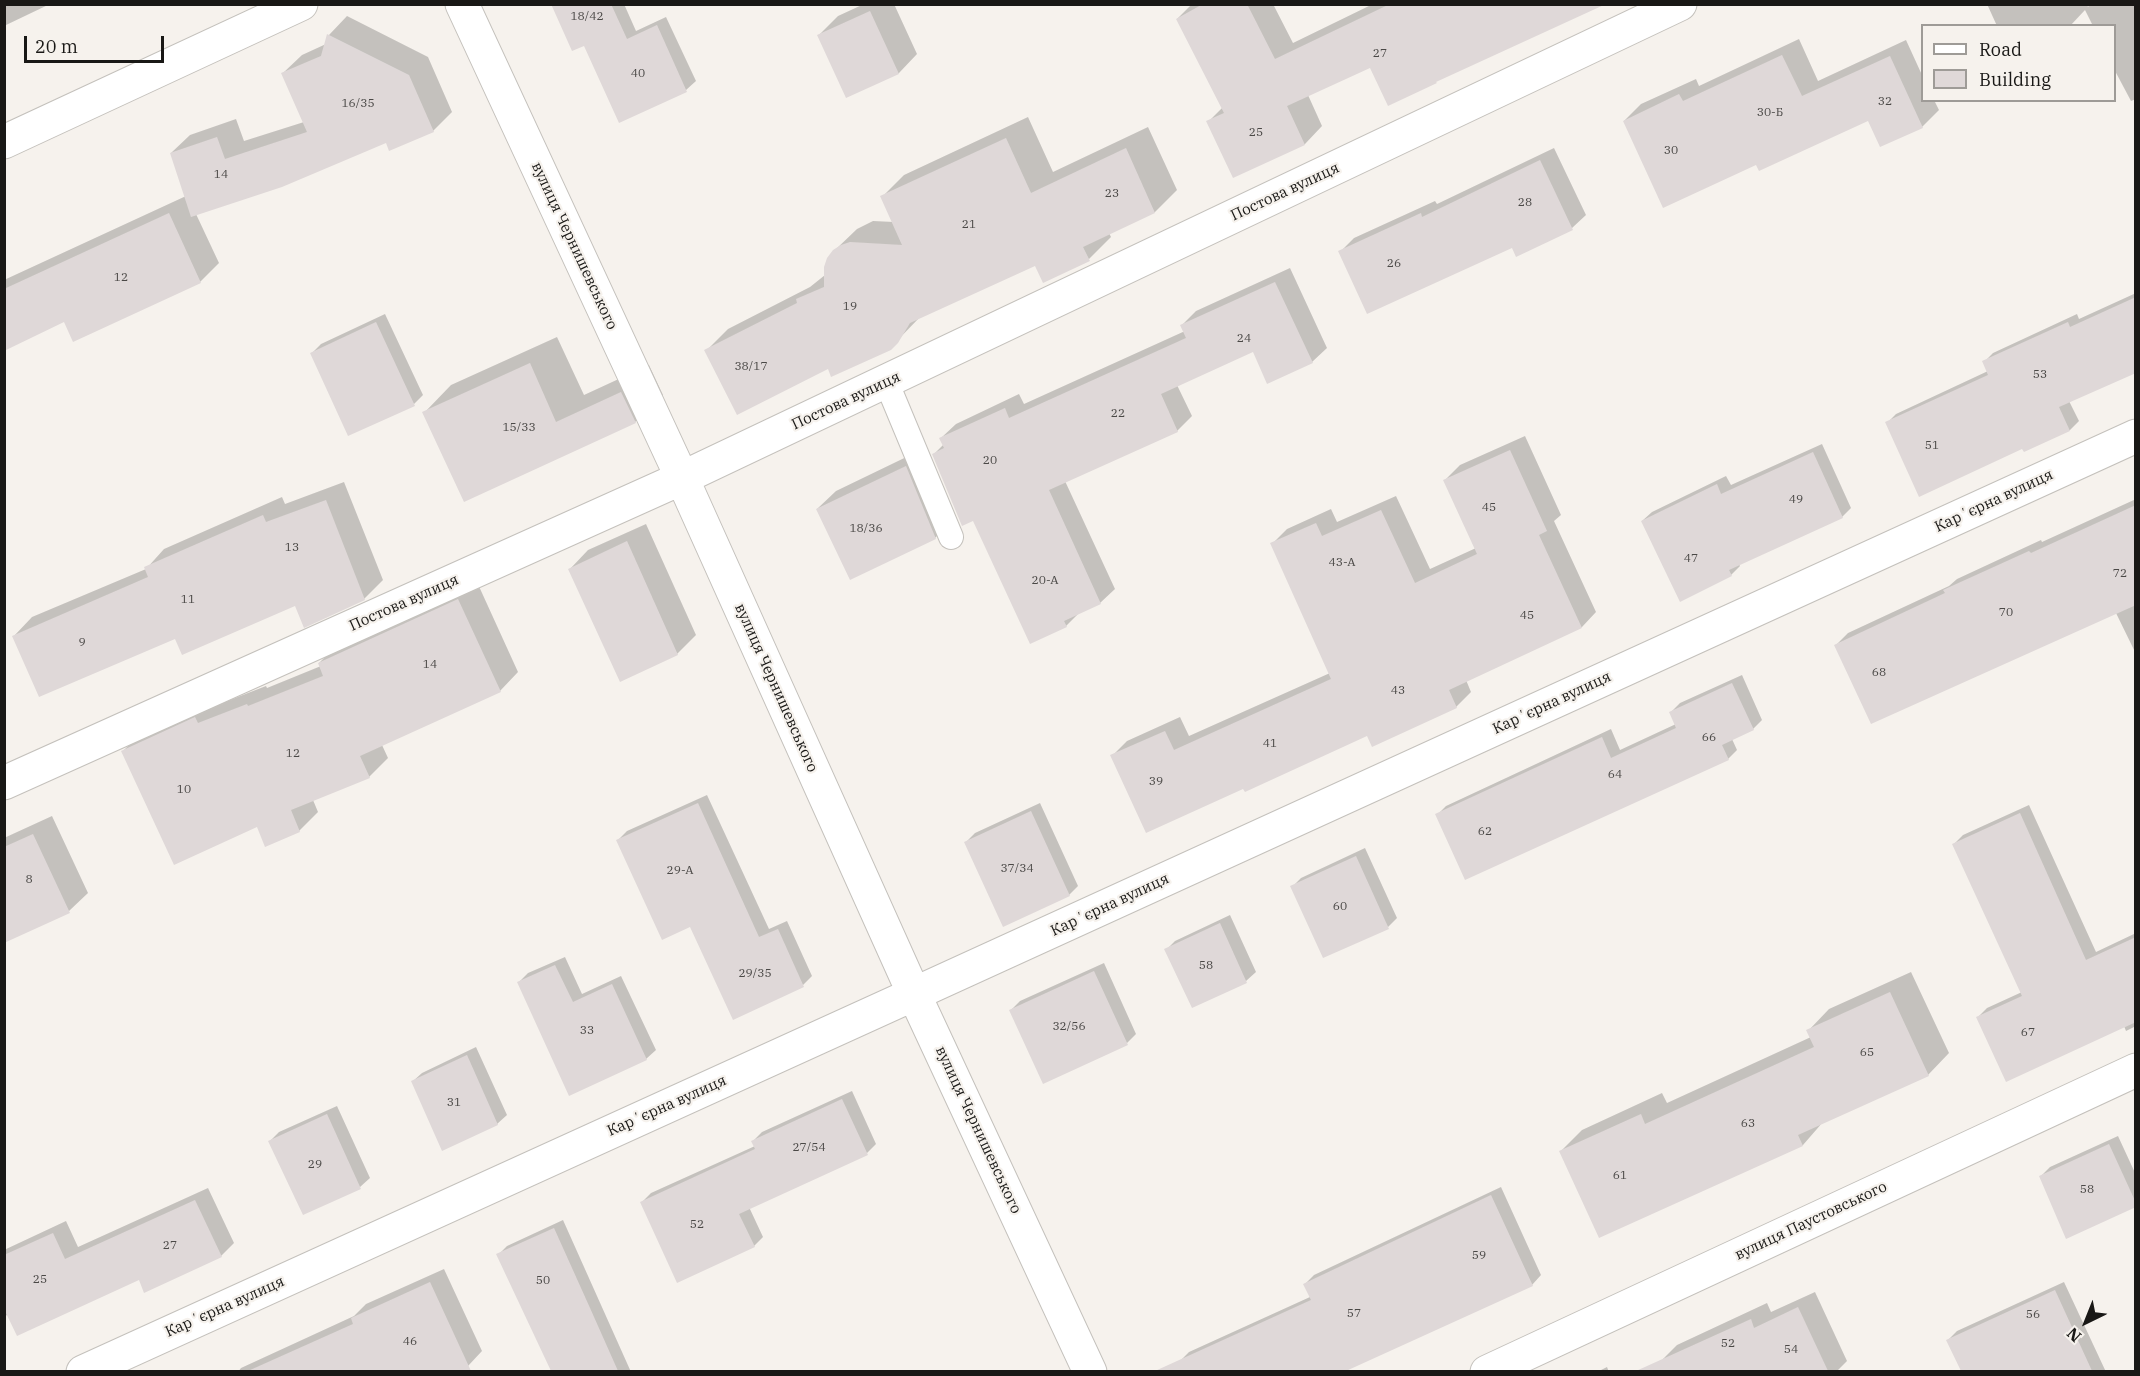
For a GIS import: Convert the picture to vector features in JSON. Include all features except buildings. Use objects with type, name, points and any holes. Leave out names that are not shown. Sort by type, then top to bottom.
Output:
[{"type":"street","points":[[4,142],[301,4]]},
{"type":"street","name":"вулиця Чернишевського","points":[[462,4],[682,478],[914,994],[1090,1371]]},
{"type":"street","name":"Постова вулиця","points":[[4,783],[682,478],[1680,4]]},
{"type":"street","name":"Карʼєрна вулиця","points":[[83,1371],[2136,436]]},
{"type":"street","name":"вулиця Паустовського","points":[[1487,1371],[2136,1070]]},
{"type":"lane","points":[[886,381],[951,537]]}]
